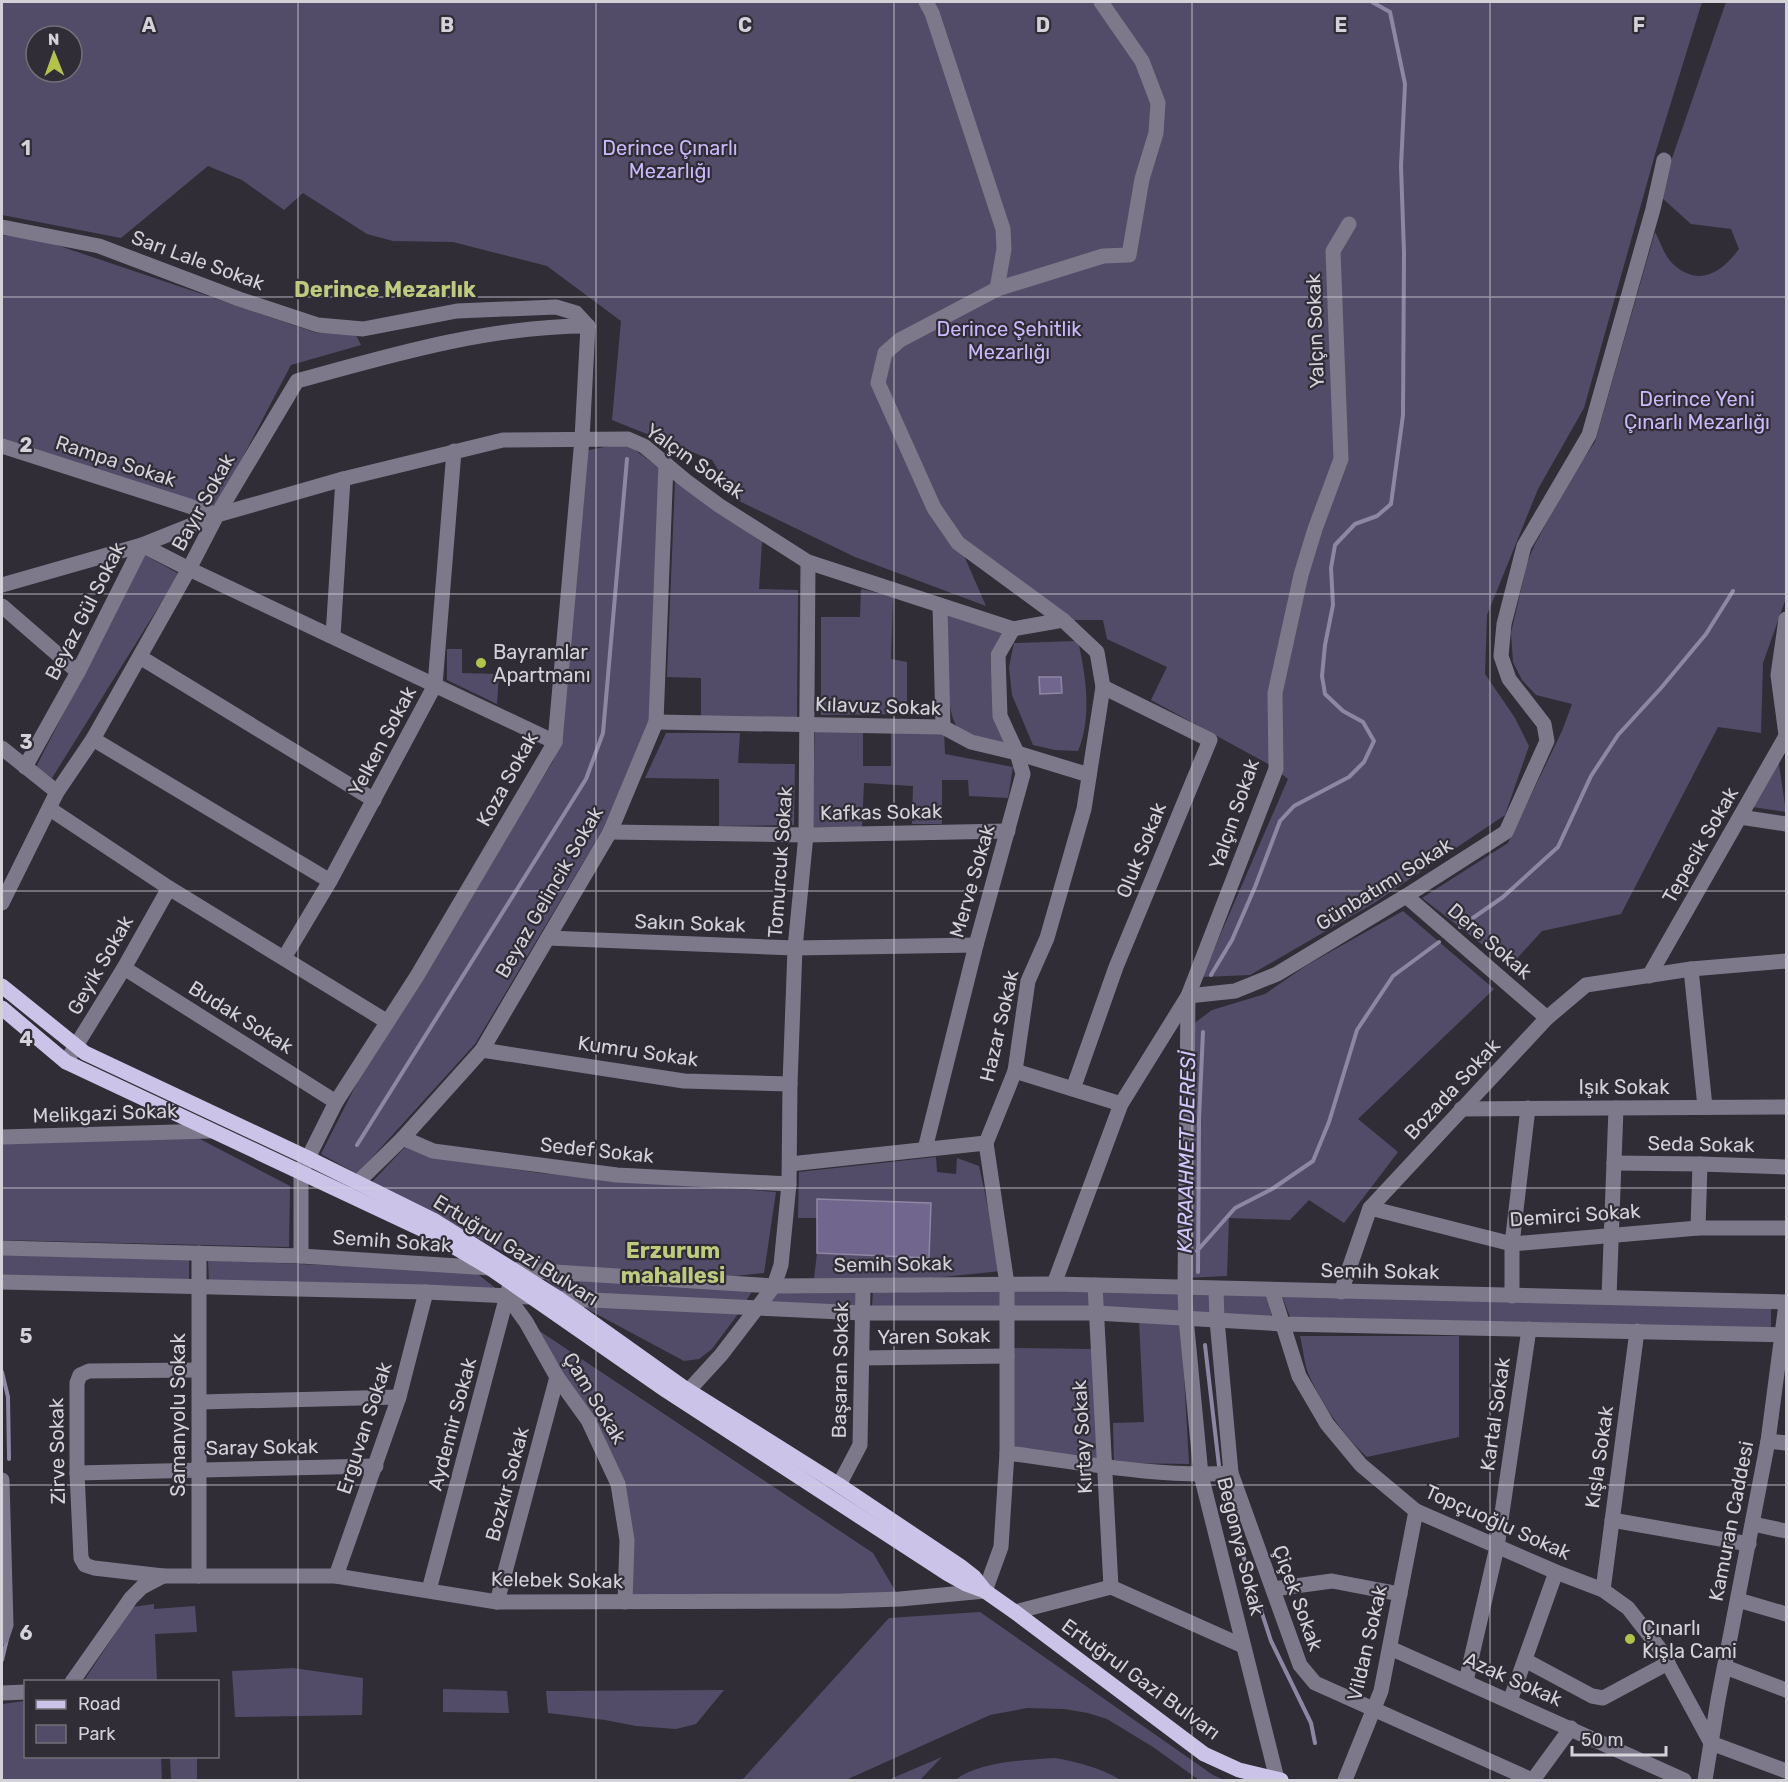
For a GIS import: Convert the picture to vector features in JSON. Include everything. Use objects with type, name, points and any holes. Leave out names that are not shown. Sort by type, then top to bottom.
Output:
[{"type":"main road","name":"Ertuğrul Gazi Bulvarı","points":[[2,986],[85,1053],[308,1158],[435,1221],[510,1282],[667,1391],[948,1574],[985,1591],[1204,1754],[1239,1770],[1280,1780]]},
{"type":"main road","name":"Ertuğrul Gazi Bulvarı","points":[[2,1008],[66,1062],[434,1235],[490,1268]]},
{"type":"main road","name":"Ertuğrul Gazi Bulvarı","points":[[510,1282],[558,1298],[688,1391],[840,1485],[960,1566],[974,1577],[985,1591]]},
{"type":"street","points":[[926,2],[936,23],[1004,229],[1004,249],[997,289]]},
{"type":"street","points":[[1063,620],[958,543],[934,508],[878,384],[885,353],[900,340],[997,289],[1103,256],[1128,255],[1142,179],[1156,134],[1158,103],[1142,61],[1101,2]]},
{"type":"street","name":"Günbatımı Sokak","points":[[1188,996],[1235,991],[1277,974],[1506,832],[1547,741],[1544,724],[1509,680],[1501,656],[1504,624],[1524,546],[1589,435],[1653,209],[1664,160]]},
{"type":"street","name":"Yalçın Sokak","points":[[1054,1284],[1120,1104],[1188,996],[1276,769],[1275,693],[1301,576],[1315,529],[1341,459],[1334,252],[1348,224]]},
{"type":"street","name":"Sarı Lale Sokak","points":[[2,226],[99,246],[240,299],[318,325],[363,328],[457,311],[556,307],[576,313],[588,326]]},
{"type":"street","name":"Bayır Sokak","points":[[3,898],[57,792],[93,739],[217,515],[297,381],[375,360],[486,335],[554,326],[588,326]]},
{"type":"street","name":"Koza Sokak","points":[[301,1173],[336,1102],[417,975],[555,742],[582,439],[588,326]]},
{"type":"street","name":"Yalçın Sokak","points":[[217,515],[343,479],[503,440],[628,439],[644,446],[720,506],[808,562],[1013,629],[1063,620]]},
{"type":"street","name":"Rampa Sokak","points":[[2,446],[217,515]]},
{"type":"street","name":"Yelken Sokak","points":[[284,958],[330,881],[435,685],[454,451]]},
{"type":"street","name":"Beyaz Gelincik Sokak","points":[[358,1182],[403,1138],[482,1050],[610,832],[656,722],[666,464]]},
{"type":"street","points":[[333,636],[343,479]]},
{"type":"street","name":"Beyaz Gül Sokak","points":[[25,767],[78,672],[142,545],[217,515]]},
{"type":"street","points":[[2,585],[142,545],[555,742]]},
{"type":"street","name":"Tomurcuk Sokak","points":[[774,1286],[781,1265],[789,1184],[795,948],[806,835],[808,562]]},
{"type":"street","points":[[940,605],[943,727]]},
{"type":"street","points":[[2,606],[78,672]]},
{"type":"street","points":[[1786,619],[1782,677],[1786,735]]},
{"type":"street","name":"Hazar Sokak","points":[[986,1143],[1015,1071],[1028,981],[1047,938],[1084,809],[1103,687],[1097,652],[1063,620]]},
{"type":"street","name":"Merve Sokak","points":[[925,1149],[975,945],[1023,774],[1017,753],[1000,716],[998,655],[1013,629]]},
{"type":"street","points":[[140,657],[374,800]]},
{"type":"street","name":"Oluk Sokak","points":[[1073,1089],[1116,967],[1210,740],[1103,687]]},
{"type":"street","name":"Kılavuz Sokak","points":[[656,722],[943,727],[971,742],[1089,775]]},
{"type":"street","name":"Tepecik Sokak","points":[[1649,975],[1786,735]]},
{"type":"street","points":[[93,739],[330,881]]},
{"type":"street","points":[[2,748],[57,792]]},
{"type":"street","points":[[50,809],[169,888],[386,1021]]},
{"type":"street","points":[[1740,817],[1786,824]]},
{"type":"street","name":"Kafkas Sokak","points":[[610,832],[806,835],[1008,831]]},
{"type":"street","name":"Geyik Sokak","points":[[66,1062],[124,968],[169,888]]},
{"type":"street","name":"Dere Sokak","points":[[1406,896],[1547,1018]]},
{"type":"street","name":"Sakın Sokak","points":[[548,938],[795,948],[975,945]]},
{"type":"street","name":"Bozada Sokak","points":[[1341,1292],[1370,1208],[1547,1018],[1586,985],[1691,969],[1786,961]]},
{"type":"street","name":"Budak Sokak","points":[[124,968],[336,1102]]},
{"type":"street","points":[[1691,969],[1705,1107]]},
{"type":"street","points":[[1188,996],[1185,1289],[1201,1313]]},
{"type":"street","name":"Kumru Sokak","points":[[482,1050],[684,1081],[790,1084]]},
{"type":"street","points":[[1015,1071],[1120,1104]]},
{"type":"street","name":"Işık Sokak","points":[[1461,1108],[1786,1107]]},
{"type":"street","points":[[1512,1296],[1512,1244],[1528,1108]]},
{"type":"street","points":[[1609,1297],[1616,1108]]},
{"type":"street","name":"Melikgazi Sokak","points":[[2,1137],[210,1131]]},
{"type":"street","name":"Sedef Sokak","points":[[403,1138],[433,1151],[617,1175],[789,1184]]},
{"type":"street","points":[[790,1164],[986,1143],[1007,1284],[1008,1453],[1001,1547],[985,1591]]},
{"type":"street","name":"Seda Sokak","points":[[1614,1163],[1786,1167]]},
{"type":"street","points":[[1698,1228],[1700,1164]]},
{"type":"street","points":[[301,1173],[301,1256]]},
{"type":"street","name":"Demirci Sokak","points":[[1370,1208],[1512,1244],[1698,1228],[1786,1228]]},
{"type":"street","name":"Semih Sokak","points":[[2,1248],[301,1256],[490,1268],[510,1282]]},
{"type":"street","name":"Samanyolu Sokak","points":[[199,1253],[199,1576]]},
{"type":"street","name":"Semih Sokak","points":[[2,1282],[426,1292],[510,1282],[863,1287],[1054,1284],[1786,1303]]},
{"type":"street","name":"Çam Sokak","points":[[510,1282],[526,1322],[557,1377],[588,1420],[618,1484],[627,1540],[625,1602]]},
{"type":"street","name":"Aydemir Sokak","points":[[429,1590],[510,1282]]},
{"type":"street","name":"Kırtay Sokak","points":[[1095,1285],[1111,1587]]},
{"type":"street","points":[[688,1391],[721,1355],[774,1286]]},
{"type":"street","name":"Başaran Sokak","points":[[840,1485],[860,1445],[863,1287]]},
{"type":"street","points":[[1201,1313],[1190,1293],[1209,1288]]},
{"type":"street","name":"Çiçek Sokak","points":[[1209,1288],[1201,1313],[1231,1473],[1300,1665],[1315,1683],[1533,1780]]},
{"type":"street","name":"Topçuoğlu Sokak","points":[[1272,1290],[1299,1376],[1327,1424],[1360,1465],[1416,1511],[1603,1590],[1628,1608],[1660,1649],[1711,1743]]},
{"type":"street","name":"Erguvan Sokak","points":[[336,1576],[399,1396],[426,1292]]},
{"type":"street","points":[[532,1297],[758,1306],[862,1313],[1201,1313],[1283,1324],[1784,1335]]},
{"type":"street","name":"Kamuran Caddesi","points":[[1705,1780],[1768,1441],[1784,1335],[1786,1303]]},
{"type":"street","name":"Begonya Sokak","points":[[1201,1313],[1202,1475],[1243,1646],[1280,1780]]},
{"type":"street","name":"Kartal Sokak","points":[[1466,1682],[1497,1547],[1529,1329]]},
{"type":"street","name":"Kışla Sokak","points":[[1603,1590],[1637,1331]]},
{"type":"street","name":"Yaren Sokak","points":[[862,1358],[1007,1356]]},
{"type":"street","name":"Zirve Sokak","points":[[163,1576],[94,1568],[85,1565],[81,1558],[77,1473],[77,1383],[80,1375],[89,1371],[198,1370]]},
{"type":"street","name":"Bozkır Sokak","points":[[496,1602],[557,1377]]},
{"type":"street","points":[[200,1402],[399,1396]]},
{"type":"street","points":[[1768,1441],[1786,1443]]},
{"type":"street","points":[[1008,1453],[1202,1475],[1231,1473]]},
{"type":"street","name":"Saray Sokak","points":[[77,1473],[376,1466]]},
{"type":"street","points":[[2,1480],[6,1625],[2,1637]]},
{"type":"street","name":"Vildan Sokak","points":[[1345,1780],[1381,1691],[1416,1511]]},
{"type":"street","points":[[1612,1520],[1749,1544]]},
{"type":"street","points":[[1753,1524],[1786,1531]]},
{"type":"street","points":[[1510,1701],[1556,1572]]},
{"type":"street","points":[[73,1680],[131,1598],[142,1587],[163,1576]]},
{"type":"street","name":"Kelebek Sokak","points":[[163,1576],[336,1576],[496,1602],[842,1601],[900,1599],[985,1591]]},
{"type":"street","points":[[1273,1590],[1332,1581],[1400,1594]]},
{"type":"street","points":[[1015,1612],[1111,1587],[1243,1646]]},
{"type":"street","points":[[1738,1600],[1786,1614]]},
{"type":"street","name":"Azak Sokak","points":[[1390,1648],[1684,1780]]},
{"type":"street","points":[[1525,1660],[1592,1696],[1603,1698],[1668,1663]]},
{"type":"street","points":[[1725,1667],[1786,1690]]},
{"type":"street","points":[[2,1693],[24,1692]]},
{"type":"street","points":[[1533,1780],[1571,1728]]},
{"type":"street","points":[[1711,1743],[1786,1771]]},
{"type":"green space","points":[[2,2],[1702,2],[1656,151],[1584,408],[1538,489],[1487,615],[1485,674],[1515,718],[1529,746],[1505,815],[1374,903],[1250,975],[1202,977],[1288,779],[1270,765],[1151,700],[1167,667],[1107,639],[1103,620],[1063,620],[959,544],[986,606],[855,557],[737,500],[712,460],[612,420],[621,321],[547,266],[453,242],[393,241],[367,234],[303,193],[284,210],[242,180],[208,166],[121,238],[2,215]]},
{"type":"green space","name":"Derince Yeni Çınarlı Mezarlığı","points":[[1726,2],[1786,2],[1786,598],[1763,663],[1761,733],[1718,727],[1621,914],[1542,931],[1510,966],[1422,898],[1508,843],[1562,731],[1572,704],[1536,695],[1522,680],[1513,662],[1511,633],[1527,563],[1535,544],[1574,472],[1595,442],[1655,232],[1670,261],[1692,275],[1701,276],[1718,270],[1739,249],[1731,229],[1691,224],[1661,197],[1669,167]]},
{"type":"green space","points":[[2,235],[42,240],[317,333],[355,333],[361,345],[291,365],[216,508],[2,440]]},
{"type":"green space","points":[[615,445],[631,447],[662,470],[650,722],[603,829],[475,1044],[357,1174],[321,1154],[362,1073],[553,761],[563,735],[584,451]]},
{"type":"green space","points":[[675,481],[762,542],[759,589],[798,590],[797,718],[701,716],[701,678],[667,677]]},
{"type":"green space","points":[[145,555],[179,574],[52,778],[36,767]]},
{"type":"green space","points":[[861,589],[893,597],[891,659],[907,662],[907,714],[821,715],[821,617],[860,617]]},
{"type":"green space","points":[[948,612],[1003,632],[990,654],[994,719],[1009,749],[968,736],[958,728],[953,719],[947,673]]},
{"type":"green space","points":[[1078,641],[1085,682],[1086,710],[1078,751],[1055,750],[1033,745],[1012,695],[1009,667],[1014,643]]},
{"type":"green space","points":[[447,649],[462,649],[462,673],[499,674],[497,704],[447,680]]},
{"type":"green space","points":[[944,730],[945,754],[1013,767],[1008,798],[969,796],[968,780],[942,780],[942,824],[912,824],[913,786],[864,783],[862,827],[812,827],[815,731],[863,732],[863,766],[891,766],[891,731]]},
{"type":"green space","points":[[666,733],[740,733],[738,763],[795,764],[794,825],[719,826],[719,779],[645,778]]},
{"type":"green space","points":[[1778,758],[1786,812],[1752,807]]},
{"type":"green space","points":[[1403,911],[1494,989],[1358,1119],[1398,1152],[1344,1223],[1309,1200],[1290,1220],[1229,1218],[1227,1276],[1186,1278],[1188,1028],[1212,1010],[1265,994],[1307,965]]},
{"type":"green space","points":[[196,1137],[290,1186],[289,1247],[2,1240],[2,1143]]},
{"type":"green space","points":[[408,1144],[429,1156],[539,1173],[776,1192],[764,1273],[714,1278],[533,1268],[372,1182]]},
{"type":"green space","points":[[936,1157],[937,1172],[956,1174],[957,1158],[979,1166],[1002,1271],[932,1278],[814,1278],[817,1253],[929,1258],[931,1204],[818,1199],[817,1218],[798,1218],[799,1172]]},
{"type":"green space","points":[[2,1255],[189,1260],[189,1281],[2,1277]]},
{"type":"green space","points":[[208,1260],[475,1272],[499,1291],[209,1281]]},
{"type":"green space","points":[[541,1276],[755,1287],[744,1304],[565,1295]]},
{"type":"green space","points":[[776,1288],[858,1290],[856,1307],[767,1303]]},
{"type":"green space","points":[[1012,1288],[1090,1289],[1091,1309],[1013,1308]]},
{"type":"green space","points":[[873,1289],[1003,1289],[1004,1309],[872,1308]]},
{"type":"green space","points":[[1100,1291],[1182,1293],[1182,1312],[1101,1309]]},
{"type":"green space","points":[[1191,1294],[1212,1295],[1210,1314],[1193,1315]]},
{"type":"green space","points":[[1220,1295],[1268,1296],[1272,1317],[1223,1315]]},
{"type":"green space","points":[[1282,1296],[1771,1308],[1771,1328],[1290,1317]]},
{"type":"green space","points":[[576,1303],[738,1314],[712,1349],[699,1359],[684,1361]]},
{"type":"green space","points":[[1139,1321],[1181,1324],[1189,1464],[1114,1463],[1113,1423],[1144,1422]]},
{"type":"green space","points":[[526,1322],[873,1553],[900,1599],[625,1602],[618,1484]]},
{"type":"green space","points":[[1300,1336],[1459,1336],[1459,1437],[1367,1457],[1341,1429],[1319,1396],[1305,1364]]},
{"type":"green space","points":[[1011,1348],[1093,1349],[1099,1459],[1010,1450]]},
{"type":"green space","points":[[154,1604],[154,1609],[195,1606],[197,1632],[155,1634],[157,1680],[84,1680],[133,1607]]},
{"type":"green space","points":[[980,1612],[1213,1775],[1224,1780],[1199,1780],[1153,1747],[1107,1719],[1064,1709],[1027,1708],[990,1715],[846,1780],[742,1780],[889,1618]]},
{"type":"green space","points":[[293,1668],[363,1678],[362,1715],[235,1717],[232,1671]]},
{"type":"green space","points":[[443,1689],[507,1691],[509,1713],[443,1712]]},
{"type":"green space","points":[[724,1690],[696,1724],[676,1729],[636,1726],[548,1713],[546,1691]]},
{"type":"green space","points":[[24,1701],[24,1758],[161,1758],[162,1780],[2,1780],[2,1704]]},
{"type":"green space","points":[[942,1757],[920,1780],[888,1780]]},
{"type":"green space","points":[[170,1758],[197,1758],[197,1780],[171,1780]]},
{"type":"green space","points":[[1055,1758],[1089,1766],[1121,1780],[955,1780],[990,1765]]},
{"type":"shaded area","points":[[1039,677],[1061,677],[1062,693],[1040,694]]},
{"type":"shaded area","points":[[817,1199],[931,1203],[929,1258],[817,1253]]},
{"type":"waterway","name":"KARAAHMET DERESİ","points":[[1211,975],[1232,940],[1280,821],[1294,806],[1349,777],[1364,762],[1374,741],[1363,722],[1343,711],[1325,694],[1322,676],[1333,605],[1331,568],[1335,545],[1355,524],[1377,516],[1391,504],[1403,415],[1404,253],[1401,166],[1405,84],[1390,12],[1372,2]]},
{"type":"waterway","points":[[357,1145],[586,779],[603,733],[627,459]]},
{"type":"waterway","points":[[1460,927],[1503,897],[1558,847],[1591,776],[1618,735],[1706,634],[1733,591]]},
{"type":"waterway","points":[[1197,1251],[1235,1208],[1272,1189],[1313,1161],[1329,1122],[1357,1030],[1393,976],[1439,942]]},
{"type":"waterway","name":"KARAAHMET DERESİ","points":[[1198,1272],[1199,1119],[1203,1032]]},
{"type":"waterway","name":"KARAAHMET DERESİ","points":[[1205,1345],[1219,1466]]},
{"type":"waterway","points":[[2,1372],[8,1397],[9,1459]]},
{"type":"waterway","name":"KARAAHMET DERESİ","points":[[1223,1494],[1271,1641],[1311,1723],[1315,1743]]},
{"type":"waterway","points":[[2,1660],[7,1639]]},
{"type":"place","name":"Bayramlar Apartmanı","points":[[481,663]]},
{"type":"place","name":"Çınarlı Kışla Cami","points":[[1630,1639]]},
{"type":"district","name":"Derince Mezarlık","points":[[385,289]]},
{"type":"district","name":"Erzurum mahallesi","points":[[673,1262]]},
{"type":"park label","name":"Derince Çınarlı Mezarlığı","points":[[670,160]]},
{"type":"park label","name":"Derince Şehitlik Mezarlığı","points":[[1009,340]]}]
